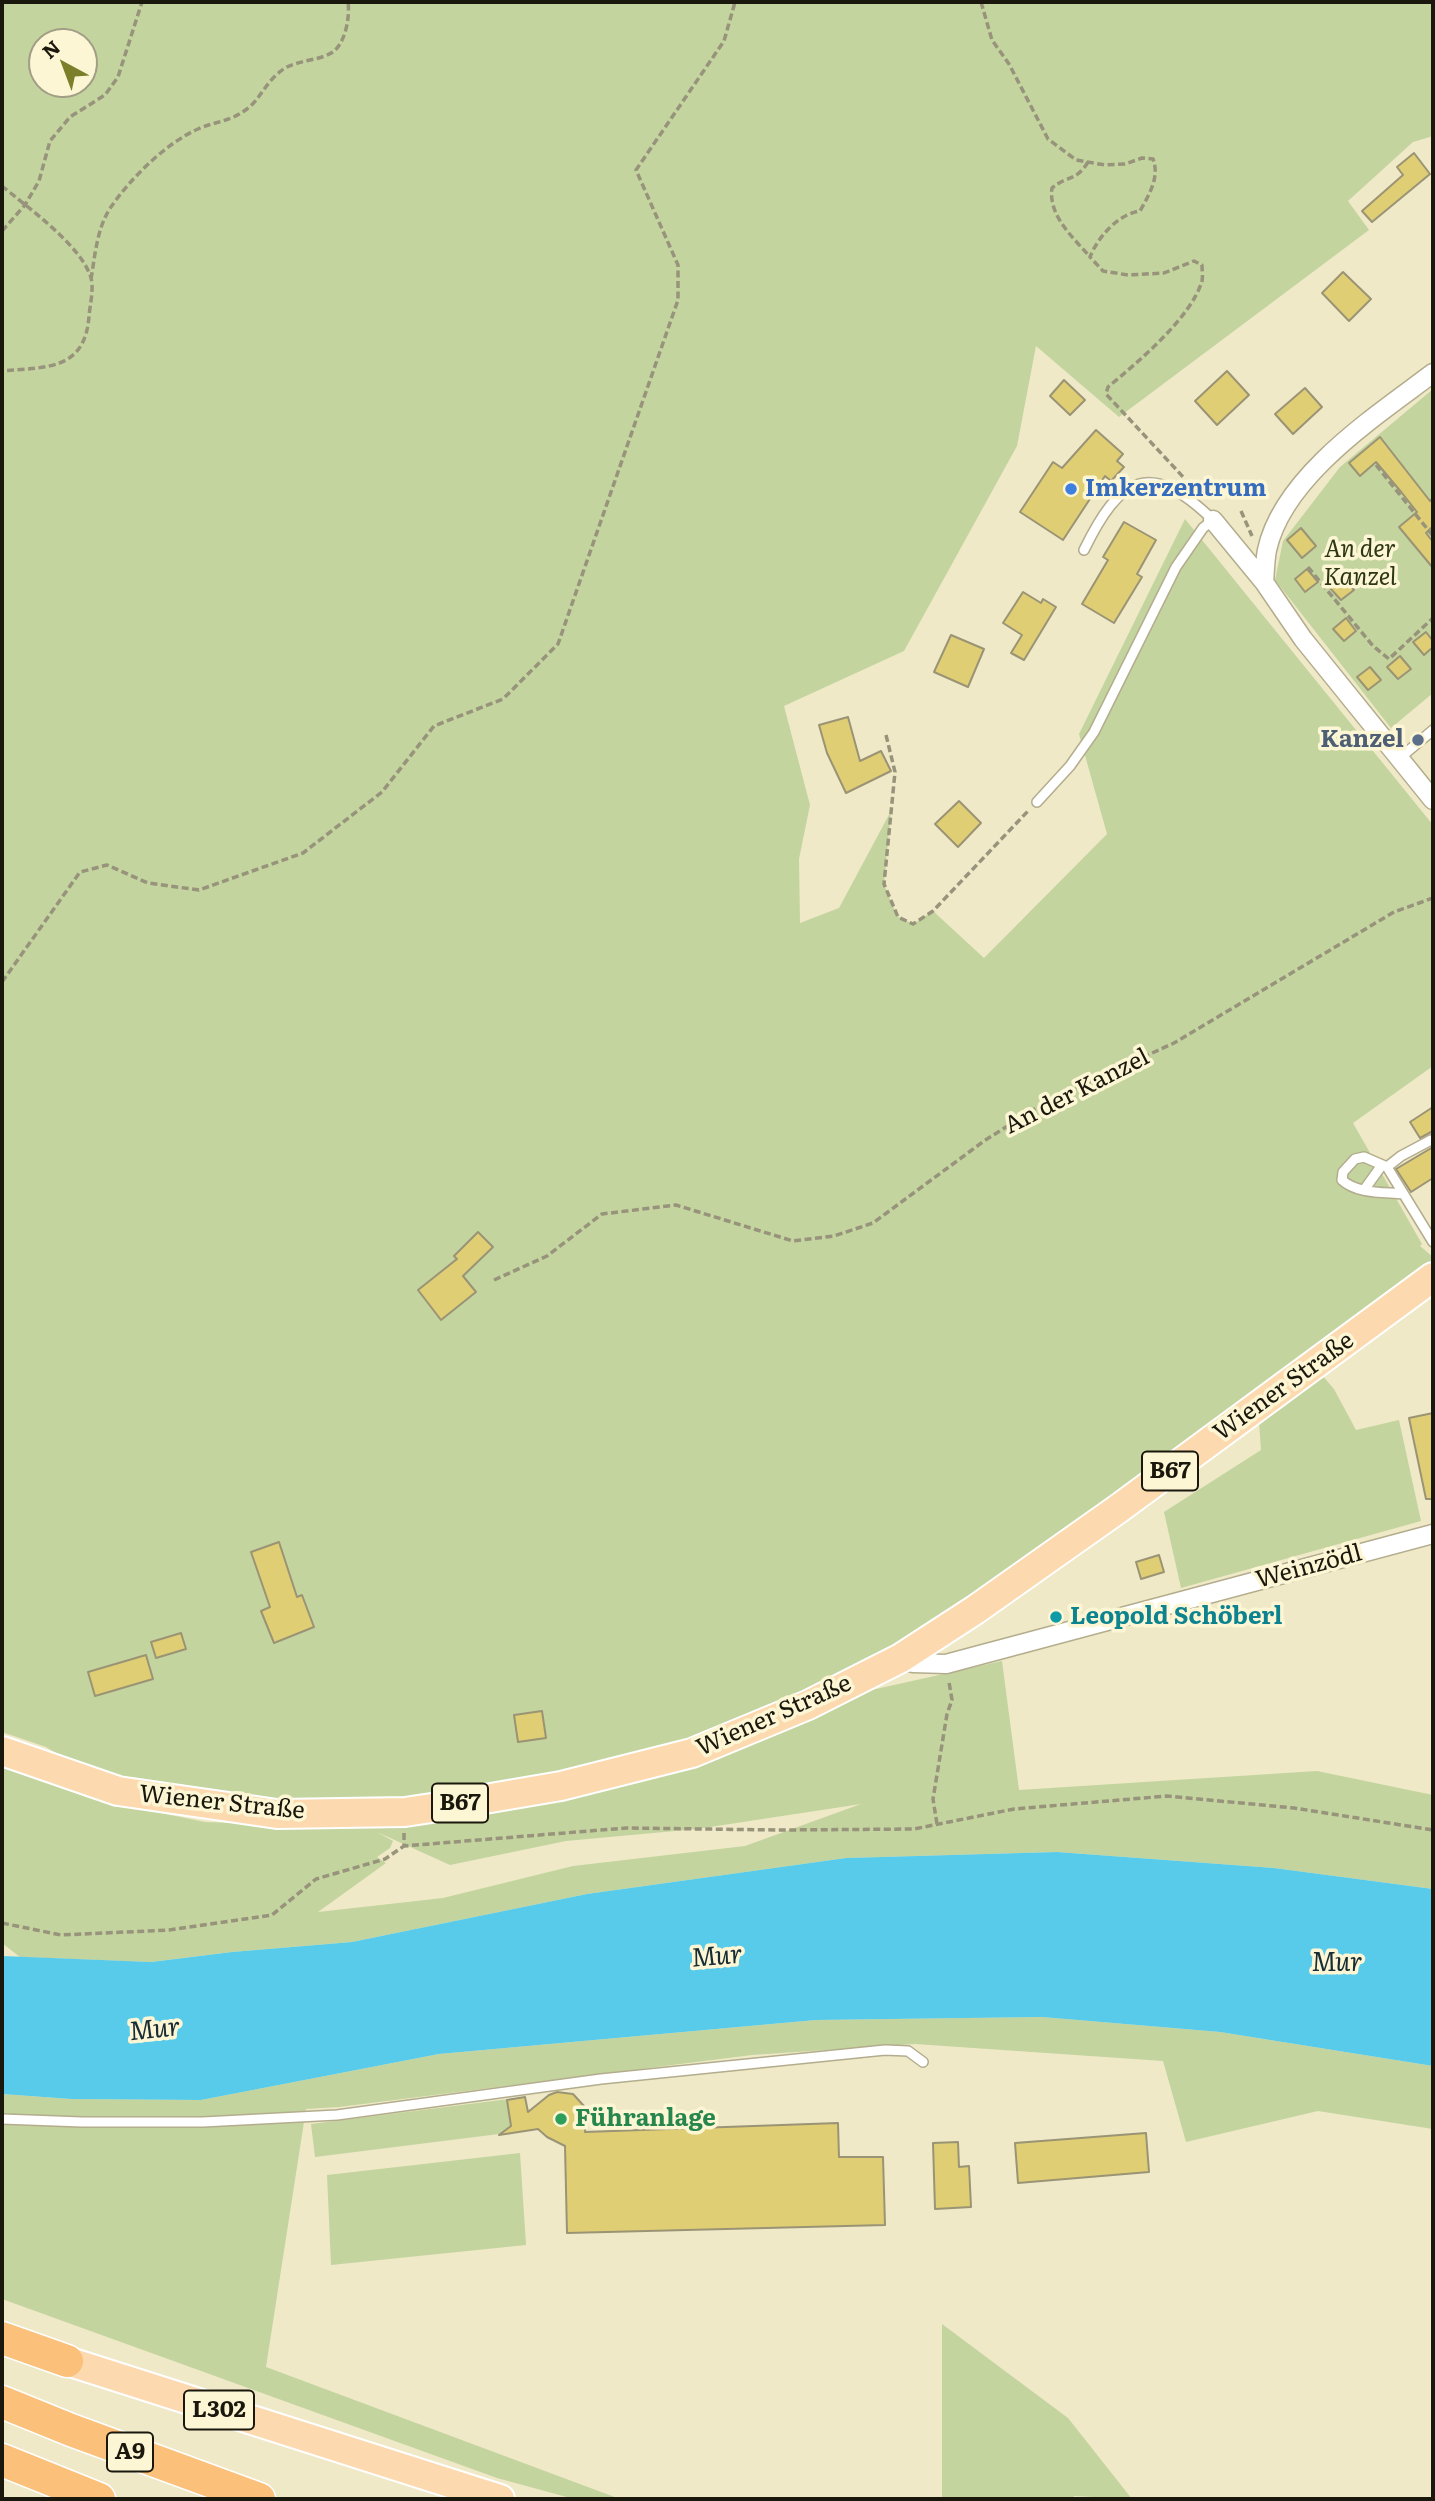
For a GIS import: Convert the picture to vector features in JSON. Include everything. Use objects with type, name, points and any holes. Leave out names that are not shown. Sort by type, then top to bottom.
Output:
[{"type":"highway","points":[[2,2338],[68,2361]]},
{"type":"highway","name":"A9","points":[[2,2402],[233,2493],[259,2499]]},
{"type":"highway","name":"A9","points":[[2,2460],[99,2499]]},
{"type":"main road","name":"Wiener Straße","points":[[2,1751],[118,1791],[277,1814],[405,1812],[561,1786],[692,1753],[808,1705],[901,1658],[975,1610],[1118,1509],[1433,1276]]},
{"type":"main road","name":"L302","points":[[68,2361],[500,2499]]},
{"type":"street","points":[[1264,582],[1267,549],[1281,513],[1296,488],[1339,447],[1433,373]]},
{"type":"street","points":[[1213,520],[1264,582],[1303,639],[1401,757],[1433,800]]},
{"type":"street","name":"Weinzödl","points":[[901,1658],[913,1663],[946,1664],[1433,1534]]},
{"type":"lane","points":[[1037,802],[1070,766],[1094,732],[1176,567],[1203,528],[1213,520],[1196,503],[1159,482],[1134,484],[1099,520],[1084,550]]},
{"type":"lane","points":[[1401,757],[1433,730]]},
{"type":"lane","points":[[1364,1190],[1384,1166],[1431,1140]]},
{"type":"lane","points":[[1403,1194],[1349,1186],[1342,1180],[1343,1172],[1355,1159],[1364,1157],[1384,1166],[1403,1194],[1433,1242]]},
{"type":"lane","points":[[2,2119],[189,2122],[337,2115],[601,2079],[859,2052],[908,2051],[923,2062]]},
{"type":"path","points":[[2,231],[25,205],[39,181],[50,141],[70,117],[105,95],[118,77],[142,2]]},
{"type":"path","points":[[2,371],[40,367],[68,360],[81,350],[88,329],[91,279],[98,240],[109,209],[159,154],[197,129],[231,120],[251,107],[265,85],[286,68],[333,51],[340,43],[349,14],[348,2]]},
{"type":"path","points":[[2,982],[80,872],[107,865],[148,883],[199,890],[303,853],[382,792],[434,726],[503,699],[558,644],[678,300],[678,265],[636,170],[723,41],[735,2]]},
{"type":"path","points":[[981,2],[992,40],[1009,64],[1048,139],[1076,160],[1105,165],[1125,164],[1142,158],[1153,159],[1157,170],[1149,195],[1140,211],[1128,213],[1113,226],[1094,248],[1090,257]]},
{"type":"path","points":[[1088,162],[1081,173],[1070,180],[1059,181],[1052,188],[1051,198],[1053,210],[1103,271],[1128,275],[1164,273],[1194,261],[1202,265],[1202,281],[1187,308],[1150,353],[1108,387],[1107,394],[1189,484]]},
{"type":"path","points":[[2,186],[55,231],[80,258],[91,279]]},
{"type":"path","points":[[1376,466],[1433,536]]},
{"type":"path","points":[[1308,567],[1373,646],[1389,659],[1433,618]]},
{"type":"path","points":[[886,735],[895,772],[884,884],[898,917],[913,924],[933,911],[1037,802]]},
{"type":"path","name":"An der Kanzel","points":[[494,1280],[547,1256],[602,1214],[676,1205],[793,1241],[834,1236],[873,1223],[984,1140],[1046,1101],[1174,1043],[1394,912],[1433,898]]},
{"type":"path","points":[[937,1824],[933,1799],[947,1714],[952,1700],[946,1664]]},
{"type":"path","points":[[2,1923],[61,1935],[169,1930],[272,1915],[316,1879],[385,1859],[404,1846],[626,1828],[914,1829],[1014,1810],[1167,1796],[1294,1808],[1433,1830]]},
{"type":"path","points":[[404,1846],[405,1812]]},
{"type":"green space","points":[[2,2],[1433,2],[1433,136],[1413,142],[1348,201],[1369,230],[1119,417],[1036,346],[1017,446],[904,651],[784,706],[810,805],[799,859],[800,923],[839,908],[891,811],[884,884],[897,916],[913,924],[933,911],[984,958],[1107,834],[1079,734],[1185,519],[1433,825],[1433,1066],[1353,1123],[1422,1244],[1420,1246],[1433,1257],[1433,1277],[975,1610],[692,1753],[405,1812],[118,1791],[46,1747],[2,1732]]},
{"type":"green space","name":"An der Kanzel","points":[[1433,389],[1433,693],[1391,728],[1275,580],[1283,541],[1340,467]]},
{"type":"green space","points":[[1321,1374],[1334,1389],[1356,1430],[1399,1420],[1421,1521],[1181,1588],[1164,1512],[1261,1450],[1259,1422]]},
{"type":"green space","points":[[1002,1661],[1019,1790],[1317,1771],[1433,1795],[1433,1889],[1274,1868],[1057,1852],[846,1858],[587,1894],[352,1942],[150,1962],[20,1957],[2,1943],[2,1767],[92,1799],[205,1822],[330,1826],[464,1816],[574,1798],[646,1778],[867,1691]],"holes":[[[861,1804],[745,1846],[573,1866],[443,1898],[318,1912],[386,1863],[377,1857],[390,1848],[393,1841],[377,1832],[450,1865],[566,1841],[697,1829]]]},
{"type":"green space","points":[[1042,2017],[1220,2032],[1433,2066],[1433,2129],[1318,2111],[1186,2142],[1163,2061],[915,2044],[752,2055],[306,2109],[266,2367],[620,2499],[574,2499],[497,2478],[2,2299],[2,2094],[71,2099],[201,2100],[439,2054],[816,2020]]},
{"type":"green space","points":[[525,2097],[531,2130],[315,2157],[311,2124]]},
{"type":"green space","points":[[520,2153],[526,2245],[331,2265],[327,2175]]},
{"type":"green space","points":[[942,2324],[1068,2418],[1132,2499],[1074,2496],[1073,2499],[942,2499]]},
{"type":"water","name":"Mur","points":[[1057,1852],[1274,1868],[1433,1889],[1433,2066],[1220,2032],[1042,2017],[816,2020],[439,2054],[201,2100],[71,2099],[2,2094],[2,1956],[151,1962],[352,1942],[587,1894],[846,1858]]},
{"type":"building","points":[[1414,153],[1430,174],[1372,222],[1362,211],[1403,175],[1397,167]]},
{"type":"building","points":[[1343,272],[1371,299],[1349,321],[1322,293]]},
{"type":"building","points":[[1227,371],[1249,395],[1217,425],[1195,401]]},
{"type":"building","points":[[1064,380],[1085,400],[1070,415],[1050,396]]},
{"type":"building","points":[[1305,388],[1322,407],[1293,434],[1275,414]]},
{"type":"building","points":[[1096,430],[1123,454],[1117,461],[1124,467],[1111,481],[1105,476],[1063,540],[1020,512],[1053,462],[1062,468]]},
{"type":"building","points":[[1380,437],[1430,501],[1433,498],[1433,530],[1431,528],[1426,533],[1433,542],[1433,568],[1399,527],[1417,512],[1402,493],[1376,462],[1360,476],[1349,463]]},
{"type":"building","points":[[1124,522],[1156,540],[1137,574],[1142,577],[1114,623],[1082,604],[1108,560],[1103,557]]},
{"type":"building","points":[[1301,528],[1316,546],[1302,558],[1287,540]]},
{"type":"building","points":[[1307,569],[1318,582],[1305,592],[1295,579]]},
{"type":"building","points":[[1343,577],[1354,590],[1341,600],[1330,588]]},
{"type":"building","points":[[1023,592],[1041,603],[1043,599],[1056,607],[1024,660],[1011,653],[1022,635],[1003,623]]},
{"type":"building","points":[[1346,618],[1356,631],[1344,641],[1333,629]]},
{"type":"building","points":[[1426,632],[1433,641],[1433,647],[1424,655],[1413,642]]},
{"type":"building","points":[[951,635],[984,649],[968,687],[934,672]]},
{"type":"building","points":[[1400,656],[1411,669],[1398,679],[1387,667]]},
{"type":"building","points":[[1370,667],[1381,680],[1368,690],[1357,677]]},
{"type":"building","points":[[848,717],[860,761],[881,751],[891,771],[846,793],[827,753],[819,725]]},
{"type":"building","points":[[959,801],[981,823],[958,847],[935,824]]},
{"type":"building","points":[[1433,1107],[1433,1131],[1420,1138],[1410,1122]]},
{"type":"building","points":[[1433,1147],[1433,1178],[1411,1192],[1396,1169]]},
{"type":"building","points":[[478,1232],[493,1247],[463,1276],[476,1292],[441,1320],[418,1290],[457,1259],[454,1256]]},
{"type":"building","points":[[1433,1413],[1433,1499],[1426,1499],[1409,1418]]},
{"type":"building","points":[[279,1542],[297,1597],[302,1595],[314,1627],[274,1643],[261,1611],[270,1607],[251,1552]]},
{"type":"building","points":[[1159,1555],[1164,1572],[1141,1579],[1136,1562]]},
{"type":"building","points":[[181,1633],[186,1649],[156,1658],[151,1642]]},
{"type":"building","points":[[146,1655],[153,1679],[95,1696],[88,1672]]},
{"type":"building","points":[[542,1711],[546,1738],[518,1742],[514,1715]]},
{"type":"building","points":[[557,2092],[573,2094],[584,2106],[585,2132],[838,2123],[839,2157],[883,2157],[885,2225],[567,2233],[565,2146],[538,2129],[499,2135],[511,2126],[507,2100],[525,2097],[528,2112]]},
{"type":"building","points":[[1146,2133],[1149,2172],[1018,2183],[1015,2143]]},
{"type":"building","points":[[958,2142],[959,2167],[969,2166],[971,2207],[935,2209],[933,2143]]},
{"type":"place","name":"Imkerzentrum","points":[[1071,489]]},
{"type":"place","name":"Kanzel","points":[[1418,740]]},
{"type":"place","name":"Leopold Schöberl","points":[[1056,1617]]},
{"type":"place","name":"Führanlage","points":[[561,2119]]}]
